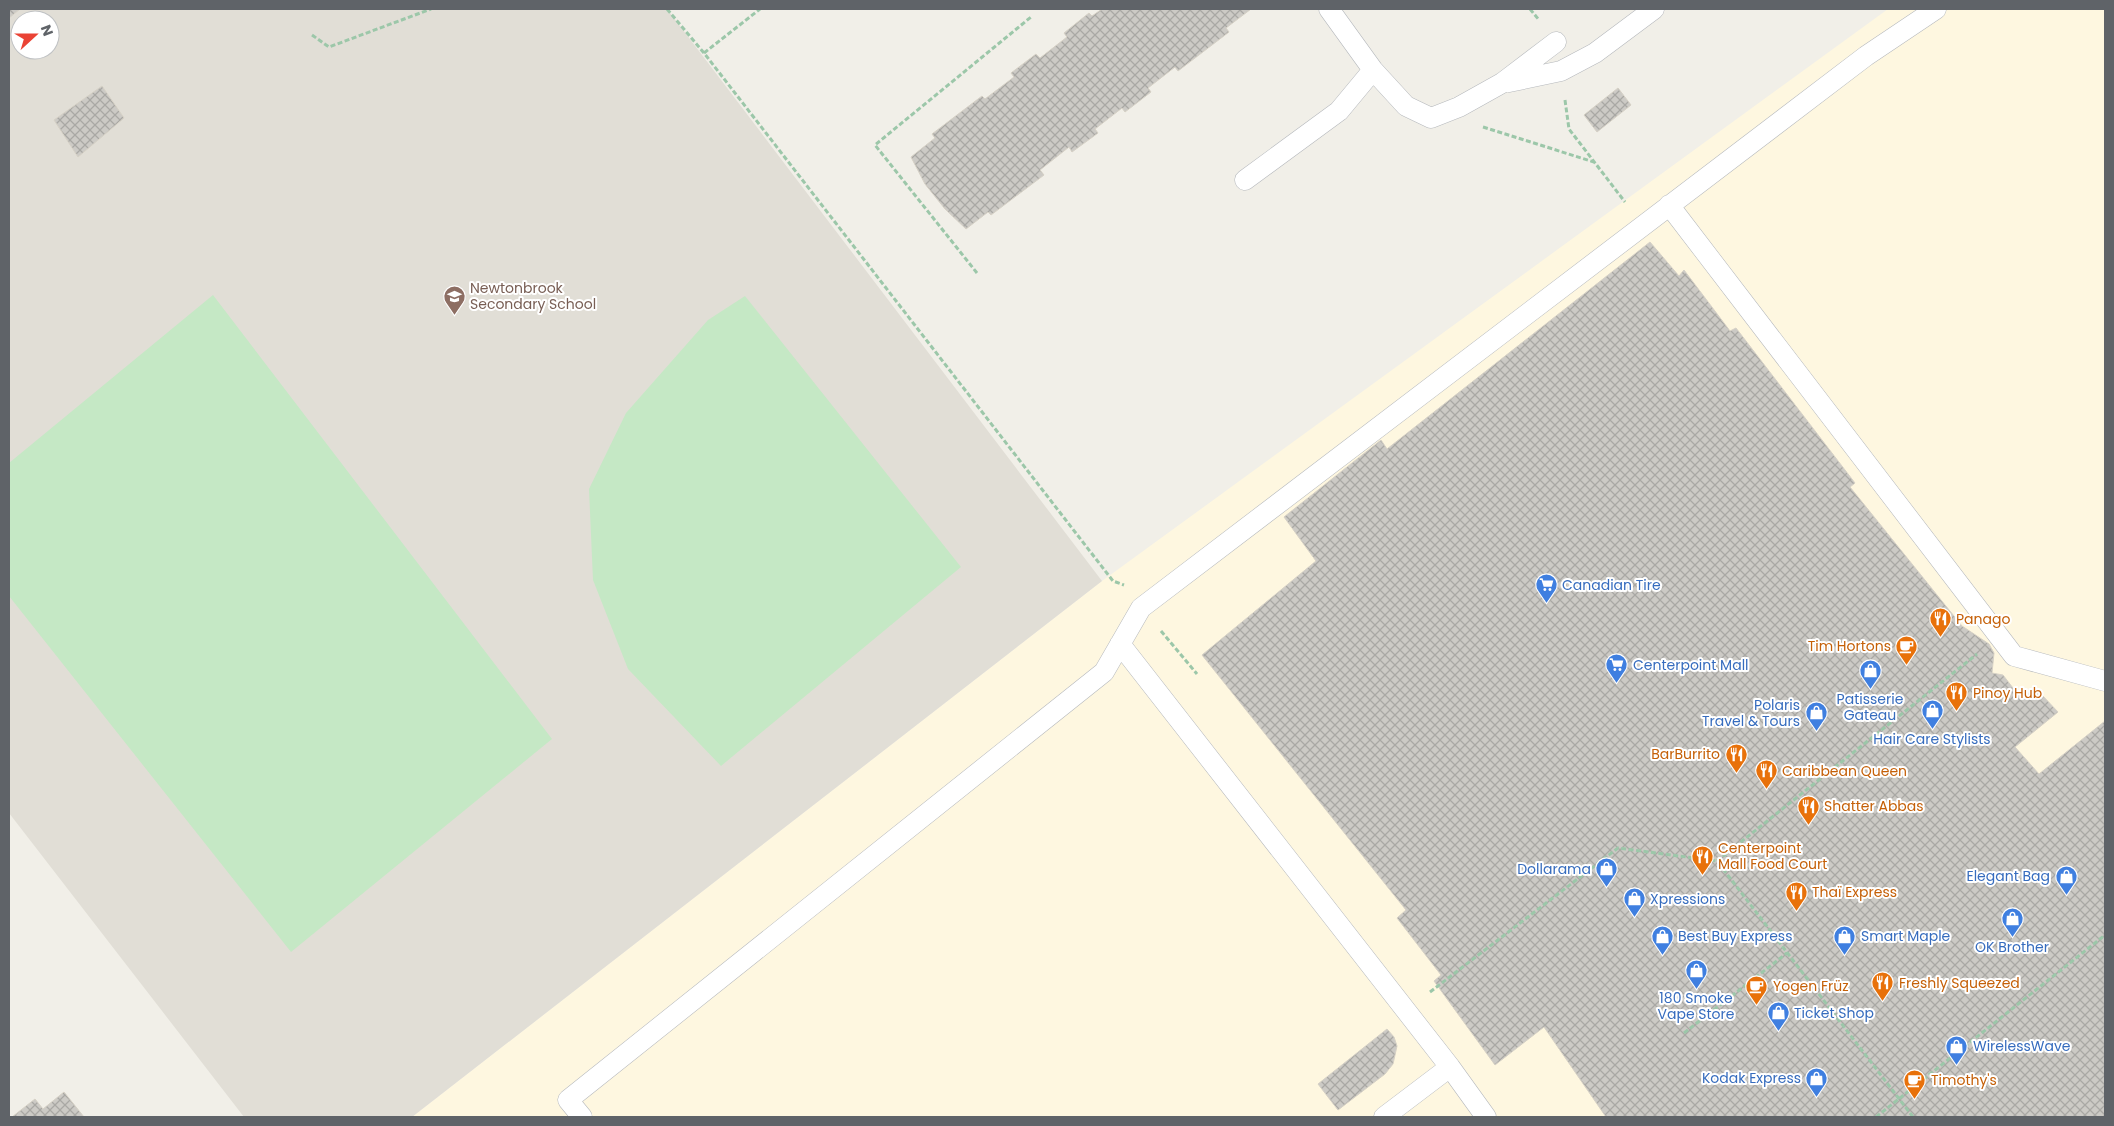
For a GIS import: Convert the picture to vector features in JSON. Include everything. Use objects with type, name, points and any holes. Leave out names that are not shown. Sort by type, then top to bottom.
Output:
[{"type":"lane","points":[[1329,9],[1373,70],[1406,106],[1431,118],[1459,107],[1502,83],[1556,42]]},
{"type":"lane","points":[[1502,83],[1560,71],[1595,53],[1654,9]]},
{"type":"lane","points":[[582,1117],[568,1100],[1104,672],[1141,608],[1858,62],[1936,9]]},
{"type":"lane","points":[[1245,180],[1340,111],[1373,70]]},
{"type":"lane","points":[[1669,205],[2014,656],[2105,681]]},
{"type":"lane","points":[[1120,644],[1450,1067],[1486,1117]]},
{"type":"lane","points":[[1384,1117],[1450,1067]]},
{"type":"path","points":[[312,35],[329,47],[431,9]]},
{"type":"path","points":[[667,9],[704,53],[1113,581],[1125,585]]},
{"type":"path","points":[[704,53],[760,9]]},
{"type":"path","points":[[1530,9],[1556,42]]},
{"type":"path","points":[[977,273],[875,145],[1031,17]]},
{"type":"path","points":[[1560,71],[1569,129],[1643,226]]},
{"type":"path","points":[[1459,107],[1472,124],[1594,162]]},
{"type":"path","points":[[1717,862],[1998,635]]},
{"type":"path","points":[[1407,1012],[1618,848],[1717,862],[1913,1117]]},
{"type":"path","points":[[1876,1117],[2105,935]]},
{"type":"path","points":[[1684,1033],[1787,953]]},
{"type":"shaded area","name":"Newtonbrook Secondary School","points":[[9,9],[667,9],[1102,581],[412,1117],[244,1117],[9,813]]},
{"type":"shaded area","points":[[1888,9],[2105,9],[2105,1117],[412,1117],[1102,581]]},
{"type":"green space","points":[[213,295],[552,739],[291,952],[9,596],[9,463]]},
{"type":"green space","points":[[745,296],[961,567],[721,766],[628,669],[593,580],[589,489],[626,413],[708,320]]},
{"type":"building","points":[[9,9],[20,9],[10,10],[9,18]]},
{"type":"building","points":[[1102,9],[1251,9],[1226,28],[1229,32],[1178,71],[1175,67],[1148,88],[1151,92],[1125,112],[1122,108],[1095,129],[1098,133],[1072,152],[1069,147],[1040,170],[1044,175],[991,215],[988,212],[966,229],[945,209],[925,184],[911,157],[935,138],[932,134],[982,96],[985,99],[1014,77],[1011,73],[1036,54],[1040,58],[1067,37],[1064,33],[1089,13],[1092,16]]},
{"type":"building","points":[[102,86],[124,118],[78,157],[54,120]]},
{"type":"building","points":[[1618,88],[1631,105],[1597,132],[1584,115]]},
{"type":"building","name":"Centerpoint Mall","points":[[1650,242],[1679,276],[1684,270],[1730,331],[1736,328],[1855,483],[1850,487],[1962,626],[1989,644],[1994,653],[1992,673],[2003,675],[2016,692],[2041,694],[2058,712],[2015,747],[2039,774],[2105,721],[2105,1117],[1606,1117],[1544,1027],[1495,1065],[1434,981],[1441,975],[1397,918],[1406,910],[1202,655],[1316,561],[1284,517],[1381,440],[1387,449]]},
{"type":"building","points":[[1387,1029],[1394,1037],[1397,1046],[1393,1064],[1385,1074],[1338,1110],[1318,1084]]},
{"type":"building","points":[[64,1092],[84,1117],[12,1117],[35,1099],[43,1109]]},
{"type":"place","name":"Newtonbrook Secondary School","points":[[454,315]]},
{"type":"place","name":"Canadian Tire","points":[[1546,604]]},
{"type":"place","name":"Panago","points":[[1940,638]]},
{"type":"place","name":"Tim Hortons","points":[[1907,665]]},
{"type":"place","name":"Centerpoint Mall","points":[[1617,684]]},
{"type":"place","name":"Patisserie Gateau","points":[[1870,690]]},
{"type":"place","name":"Pinoy Hub","points":[[1957,712]]},
{"type":"place","name":"Hair Care Stylists","points":[[1932,730]]},
{"type":"place","name":"Polaris Travel & Tours","points":[[1816,732]]},
{"type":"place","name":"BarBurrito","points":[[1736,773]]},
{"type":"place","name":"Caribbean Queen","points":[[1766,790]]},
{"type":"place","name":"Shatter Abbas","points":[[1808,825]]},
{"type":"place","name":"Centerpoint Mall Food Court","points":[[1702,875]]},
{"type":"place","name":"Dollarama","points":[[1607,888]]},
{"type":"place","name":"Elegant Bag","points":[[2066,895]]},
{"type":"place","name":"Thaï Express","points":[[1796,911]]},
{"type":"place","name":"Xpressions","points":[[1634,918]]},
{"type":"place","name":"OK Brother","points":[[2012,938]]},
{"type":"place","name":"Best Buy Express","points":[[1662,955]]},
{"type":"place","name":"Smart Maple","points":[[1845,955]]},
{"type":"place","name":"180 Smoke Vape Store","points":[[1696,989]]},
{"type":"place","name":"Freshly Squeezed","points":[[1883,1002]]},
{"type":"place","name":"Yogen Früz","points":[[1757,1005]]},
{"type":"place","name":"Ticket Shop","points":[[1778,1032]]},
{"type":"place","name":"WirelessWave","points":[[1957,1065]]},
{"type":"place","name":"Kodak Express","points":[[1817,1097]]},
{"type":"place","name":"Timothy's","points":[[1915,1099]]}]
